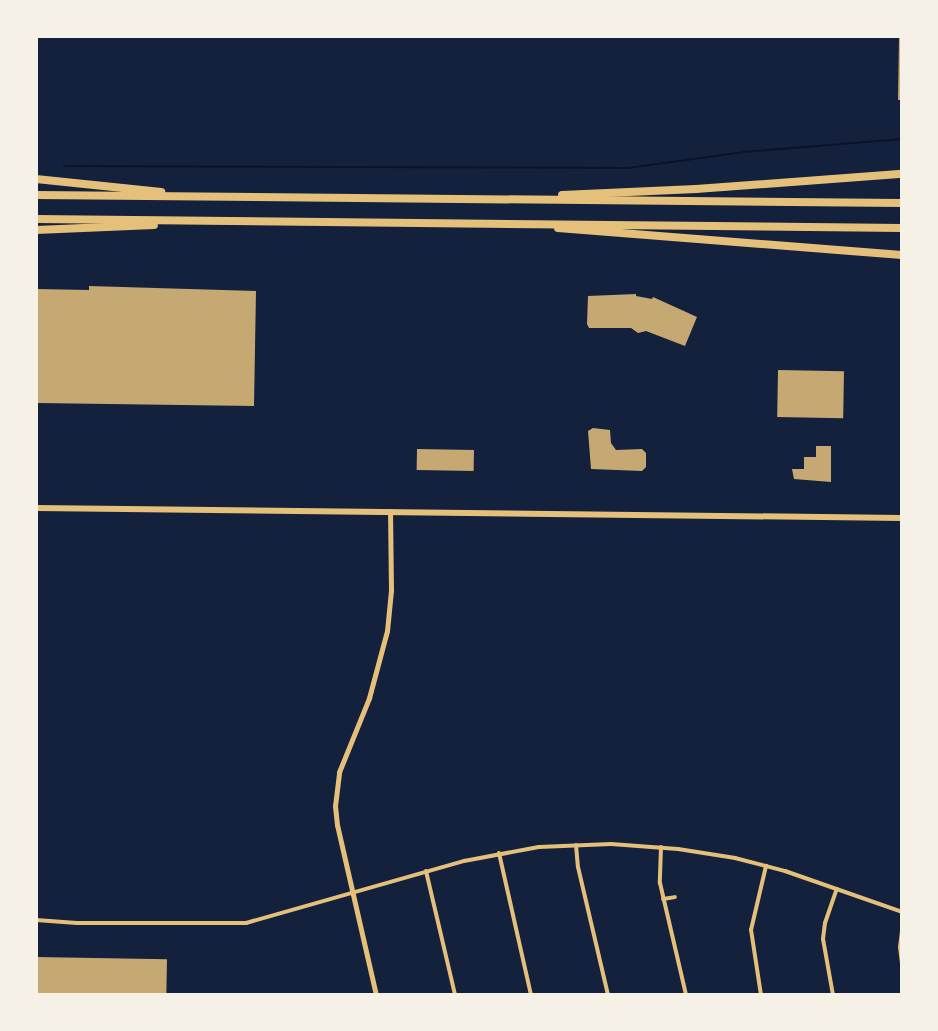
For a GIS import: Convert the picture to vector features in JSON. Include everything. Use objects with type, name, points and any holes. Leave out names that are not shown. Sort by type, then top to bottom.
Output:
[{"type":"highway","points":[[524,198],[902,174]]},
{"type":"highway","points":[[36,179],[198,196]]},
{"type":"highway","points":[[36,195],[902,203]]},
{"type":"highway","points":[[36,219],[902,228]]},
{"type":"highway","points":[[36,230],[122,228],[199,221]]},
{"type":"highway","points":[[524,224],[582,232],[902,255]]},
{"type":"main road","points":[[36,508],[902,518]]},
{"type":"street","points":[[376,995],[336,825],[336,784],[342,763],[375,681],[387,631],[391,590],[390,511]]},
{"type":"street","points":[[36,920],[77,923],[246,923],[426,871],[499,854],[576,845],[661,847],[716,854],[766,866],[902,912]]},
{"type":"street","points":[[576,845],[578,867],[608,995]]},
{"type":"street","points":[[661,847],[659,876],[686,995]]},
{"type":"street","points":[[499,854],[531,995]]},
{"type":"street","points":[[761,995],[751,948],[751,930],[766,866]]},
{"type":"street","points":[[426,871],[455,995]]},
{"type":"street","points":[[833,995],[823,939],[825,923],[837,889]]},
{"type":"street","points":[[663,899],[675,897]]},
{"type":"street","points":[[902,931],[902,964]]},
{"type":"building","points":[[899,36],[902,36],[902,100],[898,100]]},
{"type":"building","points":[[89,286],[256,291],[254,406],[36,403],[36,289],[89,290]]},
{"type":"building","points":[[636,294],[636,296],[652,299],[653,297],[697,317],[685,346],[646,331],[638,333],[631,328],[589,328],[587,324],[588,296]]},
{"type":"building","points":[[778,370],[844,371],[843,418],[777,417]]},
{"type":"building","points":[[593,428],[610,430],[611,443],[616,450],[642,449],[646,453],[646,467],[642,471],[591,469],[588,431]]},
{"type":"building","points":[[816,446],[831,446],[831,482],[794,479],[792,469],[804,469],[804,457],[816,457]]},
{"type":"building","points":[[417,449],[474,450],[474,471],[417,470]]},
{"type":"building","points":[[36,957],[167,959],[166,995],[36,995]]},
{"type":"waterway","points":[[64,166],[628,168],[744,152],[902,139]]}]
